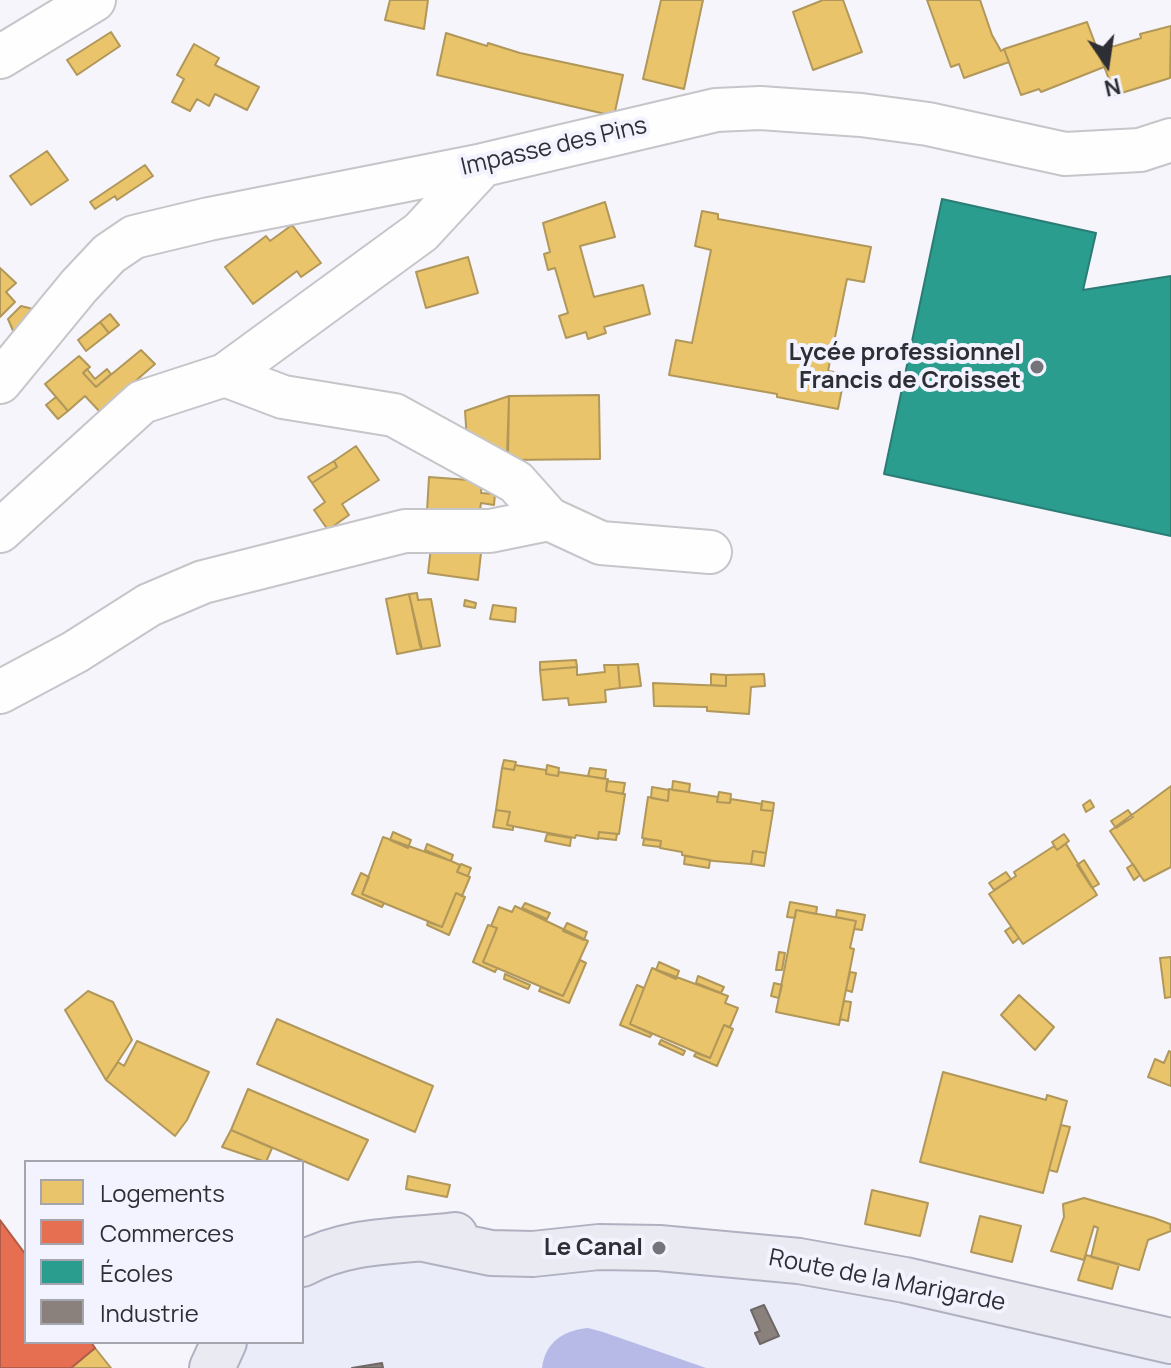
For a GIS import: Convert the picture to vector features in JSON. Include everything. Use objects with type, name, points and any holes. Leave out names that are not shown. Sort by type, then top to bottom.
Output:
[{"type":"main road","name":"Route de la Marigarde","points":[[304,1263],[343,1247],[375,1240],[424,1239],[491,1253],[533,1254],[599,1247],[731,1254],[905,1280],[1124,1333],[1171,1341]]},
{"type":"main road","points":[[212,1368],[223,1344]]},
{"type":"street","points":[[0,57],[94,0]]},
{"type":"street","name":"Impasse des Pins","points":[[0,382],[79,286],[109,254],[134,237],[483,165],[716,110],[760,108],[928,124],[1065,154],[1140,150],[1171,140]]},
{"type":"street","points":[[0,531],[142,402],[225,375],[421,232],[483,165]]},
{"type":"street","points":[[225,375],[283,397],[394,415],[516,482],[549,519],[601,543],[710,552]]},
{"type":"street","points":[[0,692],[75,652],[149,605],[203,582],[405,531],[490,531],[549,519]]},
{"type":"shaded area","points":[[393,1229],[792,1270],[1171,1338],[1171,1368],[226,1368],[237,1344],[304,1344],[304,1274]]},
{"type":"water","points":[[588,1328],[706,1368],[542,1368],[547,1351],[557,1339],[571,1331]]},
{"type":"building: Logements","points":[[390,0],[428,0],[424,29],[385,20]]},
{"type":"building: Logements","points":[[661,0],[703,0],[684,89],[643,79]]},
{"type":"building: Logements","points":[[823,0],[843,0],[862,52],[813,70],[793,12]]},
{"type":"building: Logements","points":[[927,0],[980,0],[992,35],[1001,51],[1004,49],[1009,62],[964,78],[959,64],[951,67]]},
{"type":"building: Logements","points":[[1087,22],[1104,67],[1041,92],[1039,89],[1021,95],[1004,49]]},
{"type":"building: Logements","points":[[1171,26],[1170,78],[1115,95],[1097,48],[1115,46],[1141,38],[1140,34]]},
{"type":"building: Logements","points":[[111,32],[120,46],[77,75],[67,60]]},
{"type":"building: Logements","points":[[446,33],[487,46],[488,43],[623,75],[614,116],[437,75]]},
{"type":"building: Logements","points":[[194,44],[219,58],[215,65],[259,87],[247,110],[215,94],[209,106],[197,99],[190,111],[172,102],[184,79],[177,75]]},
{"type":"building: Logements","points":[[47,151],[68,180],[31,205],[10,176]]},
{"type":"building: Logements","points":[[145,165],[153,176],[117,200],[115,196],[95,209],[90,202]]},
{"type":"building: Logements","points":[[605,202],[615,237],[580,246],[594,297],[643,285],[650,314],[604,327],[606,333],[588,339],[586,332],[566,338],[559,316],[568,313],[555,268],[548,270],[544,254],[550,252],[543,223]]},
{"type":"building: Logements","points":[[702,211],[718,214],[718,219],[871,247],[864,282],[847,279],[828,371],[845,374],[838,409],[777,397],[777,394],[669,375],[676,340],[692,343],[711,250],[695,246]]},
{"type":"building: Logements","points":[[292,225],[321,263],[301,277],[297,271],[253,304],[225,267],[266,236],[270,241]]},
{"type":"building: Logements","points":[[468,257],[478,293],[426,308],[416,272]]},
{"type":"building: Logements","points":[[0,268],[16,283],[6,292],[15,302],[0,317]]},
{"type":"building: Logements","points":[[21,306],[45,312],[20,347],[8,319]]},
{"type":"building: Logements","points":[[110,314],[119,325],[109,333],[100,322]]},
{"type":"building: Logements","points":[[100,322],[109,333],[86,351],[78,340]]},
{"type":"building: Logements","points":[[141,350],[155,364],[100,412],[85,396],[68,411],[45,384],[79,356],[90,367],[83,373],[96,387]]},
{"type":"building: Logements","points":[[87,369],[95,379],[107,369],[111,374],[96,387],[83,373]]},
{"type":"building: Logements","points":[[599,395],[600,459],[508,460],[509,396]]},
{"type":"building: Logements","points":[[509,396],[507,456],[467,440],[465,411]]},
{"type":"building: Logements","points":[[56,397],[68,411],[58,419],[46,405]]},
{"type":"building: Logements","points":[[356,446],[379,480],[342,504],[349,515],[328,530],[314,510],[325,502],[312,483],[337,467],[334,461]]},
{"type":"building: Logements","points":[[334,461],[337,467],[312,483],[308,477]]},
{"type":"building: Logements","points":[[429,477],[482,481],[481,493],[495,494],[494,505],[481,503],[479,517],[427,511]]},
{"type":"building: Logements","points":[[431,547],[481,553],[478,580],[428,573]]},
{"type":"building: Logements","points":[[417,593],[418,600],[431,599],[440,646],[422,649],[420,646],[409,594]]},
{"type":"building: Logements","points":[[409,594],[422,649],[397,654],[386,599]]},
{"type":"building: Logements","points":[[465,600],[476,603],[475,608],[464,606]]},
{"type":"building: Logements","points":[[493,605],[516,608],[515,622],[490,619]]},
{"type":"building: Logements","points":[[576,660],[577,667],[540,670],[540,662]]},
{"type":"building: Logements","points":[[638,664],[641,686],[620,688],[618,665]]},
{"type":"building: Logements","points":[[604,665],[618,665],[620,688],[605,690],[606,702],[569,705],[568,698],[543,700],[540,670],[577,667],[577,675],[605,672]]},
{"type":"building: Logements","points":[[711,674],[726,675],[726,686],[711,685]]},
{"type":"building: Logements","points":[[764,674],[765,686],[751,687],[749,714],[707,711],[707,707],[654,706],[653,683],[726,686],[726,675]]},
{"type":"building: Logements","points":[[504,760],[516,762],[514,770],[502,768]]},
{"type":"building: Logements","points":[[515,765],[546,770],[546,774],[558,776],[559,772],[608,779],[606,791],[625,794],[619,834],[599,832],[598,839],[576,835],[575,838],[507,825],[510,812],[496,810],[502,768],[514,770]]},
{"type":"building: Logements","points":[[547,765],[559,768],[558,776],[546,774]]},
{"type":"building: Logements","points":[[590,768],[606,770],[605,779],[588,776]]},
{"type":"building: Logements","points":[[607,781],[625,783],[623,794],[606,791]]},
{"type":"building: Logements","points":[[673,781],[690,784],[689,792],[672,790]]},
{"type":"building: Logements","points":[[1171,786],[1171,867],[1144,881],[1110,831]]},
{"type":"building: Logements","points":[[652,787],[669,790],[668,801],[651,798]]},
{"type":"building: Logements","points":[[669,789],[718,797],[717,802],[730,803],[731,799],[762,804],[761,810],[773,811],[766,853],[753,851],[751,864],[714,861],[660,848],[661,841],[642,838],[648,797],[668,801]]},
{"type":"building: Logements","points":[[719,792],[731,794],[730,803],[717,802]]},
{"type":"building: Logements","points":[[1090,800],[1094,807],[1086,812],[1083,805]]},
{"type":"building: Logements","points":[[762,801],[774,803],[773,811],[761,810]]},
{"type":"building: Logements","points":[[496,810],[510,812],[507,825],[513,826],[513,830],[493,827]]},
{"type":"building: Logements","points":[[1128,810],[1133,817],[1116,828],[1111,821]]},
{"type":"building: Logements","points":[[393,832],[411,840],[408,848],[390,840]]},
{"type":"building: Logements","points":[[599,832],[617,834],[616,840],[598,838]]},
{"type":"building: Logements","points":[[547,834],[571,838],[570,846],[545,841]]},
{"type":"building: Logements","points":[[1064,834],[1069,841],[1057,850],[1052,842]]},
{"type":"building: Logements","points":[[383,837],[460,865],[457,872],[470,877],[462,896],[456,893],[442,927],[362,894]]},
{"type":"building: Logements","points":[[644,839],[661,841],[660,847],[643,845]]},
{"type":"building: Logements","points":[[427,844],[453,855],[451,861],[425,850]]},
{"type":"building: Logements","points":[[1066,844],[1097,895],[1023,944],[989,894],[1016,876],[1014,872],[1054,846],[1057,850]]},
{"type":"building: Logements","points":[[753,851],[766,853],[764,866],[751,864]]},
{"type":"building: Logements","points":[[685,856],[710,860],[709,868],[684,864]]},
{"type":"building: Logements","points":[[1084,860],[1099,884],[1092,888],[1077,865]]},
{"type":"building: Logements","points":[[461,864],[471,868],[468,876],[457,872]]},
{"type":"building: Logements","points":[[1133,864],[1140,875],[1134,880],[1127,868]]},
{"type":"building: Logements","points":[[1006,872],[1011,879],[994,890],[989,883]]},
{"type":"building: Logements","points":[[361,873],[369,877],[362,894],[384,903],[382,907],[352,894]]},
{"type":"building: Logements","points":[[456,893],[465,897],[449,935],[427,925],[428,922],[442,927]]},
{"type":"building: Logements","points":[[790,902],[817,907],[816,914],[796,910],[795,918],[787,917]]},
{"type":"building: Logements","points":[[525,903],[550,913],[547,919],[522,908]]},
{"type":"building: Logements","points":[[515,906],[588,941],[563,996],[483,962],[497,928],[491,926],[499,907],[512,912]]},
{"type":"building: Logements","points":[[796,910],[856,921],[850,948],[854,949],[839,1025],[776,1012]]},
{"type":"building: Logements","points":[[837,910],[865,915],[862,930],[854,929],[856,921],[836,917]]},
{"type":"building: Logements","points":[[567,923],[587,932],[584,940],[563,931]]},
{"type":"building: Logements","points":[[488,925],[497,928],[483,962],[497,968],[495,972],[473,962]]},
{"type":"building: Logements","points":[[1011,927],[1019,938],[1013,943],[1005,931]]},
{"type":"building: Logements","points":[[779,952],[785,953],[782,970],[776,970]]},
{"type":"building: Logements","points":[[1171,957],[1171,997],[1165,998],[1160,958]]},
{"type":"building: Logements","points":[[580,960],[586,963],[569,1003],[539,991],[541,987],[563,996]]},
{"type":"building: Logements","points":[[659,962],[679,971],[676,979],[656,970]]},
{"type":"building: Logements","points":[[652,968],[728,996],[725,1003],[738,1008],[730,1027],[724,1025],[710,1058],[630,1024]]},
{"type":"building: Logements","points":[[850,972],[856,973],[852,992],[846,990]]},
{"type":"building: Logements","points":[[505,974],[530,985],[528,989],[504,979]]},
{"type":"building: Logements","points":[[698,976],[724,987],[721,993],[696,983]]},
{"type":"building: Logements","points":[[774,983],[782,985],[779,998],[771,996]]},
{"type":"building: Logements","points":[[637,985],[644,988],[630,1024],[652,1034],[650,1037],[620,1025]]},
{"type":"building: Logements","points":[[88,991],[113,1002],[132,1040],[106,1080],[65,1010]]},
{"type":"building: Logements","points":[[1019,995],[1054,1027],[1035,1050],[1001,1015]]},
{"type":"building: Logements","points":[[844,1001],[851,1002],[848,1021],[840,1019]]},
{"type":"building: Logements","points":[[277,1019],[433,1086],[415,1132],[257,1064]]},
{"type":"building: Logements","points":[[724,1025],[733,1029],[717,1066],[694,1056],[696,1053],[710,1058]]},
{"type":"building: Logements","points":[[661,1040],[685,1051],[683,1055],[659,1044]]},
{"type":"building: Logements","points":[[137,1041],[209,1072],[187,1120],[175,1136],[106,1080],[118,1062],[124,1066]]},
{"type":"building: Logements","points":[[1169,1051],[1171,1086],[1148,1077],[1155,1059],[1164,1063]]},
{"type":"building: Logements","points":[[943,1072],[1046,1100],[1047,1095],[1067,1101],[1043,1193],[920,1162]]},
{"type":"building: Logements","points":[[248,1089],[368,1140],[348,1180],[231,1130]]},
{"type":"building: Logements","points":[[1061,1125],[1070,1127],[1057,1172],[1049,1170]]},
{"type":"building: Logements","points":[[231,1130],[272,1148],[267,1160],[260,1160],[222,1147]]},
{"type":"building: Logements","points":[[408,1176],[450,1185],[447,1197],[406,1189]]},
{"type":"building: Logements","points":[[872,1190],[928,1203],[920,1236],[865,1224]]},
{"type":"building: Logements","points":[[1084,1198],[1170,1224],[1171,1231],[1148,1240],[1139,1270],[1091,1257],[1098,1228],[1094,1226],[1084,1260],[1051,1251],[1064,1217],[1063,1204]]},
{"type":"building: Logements","points":[[980,1216],[1021,1226],[1012,1262],[971,1252]]},
{"type":"building: Logements","points":[[1086,1255],[1119,1264],[1112,1289],[1078,1280]]},
{"type":"building: Logements","points":[[95,1348],[111,1368],[71,1368]]},
{"type":"building: Commerces","points":[[0,1220],[24,1252],[24,1344],[92,1344],[95,1348],[71,1368],[0,1368]]},
{"type":"building: Écoles","name":"Lycée professionnel Francis de Croisset","points":[[942,199],[1096,233],[1083,290],[1171,276],[1171,536],[884,474]]},
{"type":"building: Industrie","points":[[764,1305],[779,1336],[760,1344],[755,1333],[760,1331],[751,1310]]},
{"type":"building: Industrie","points":[[382,1363],[383,1368],[352,1368]]},
{"type":"place","name":"Lycée professionnel Francis de Croisset","points":[[1037,367]]},
{"type":"place","name":"Le Canal","points":[[659,1248]]}]
